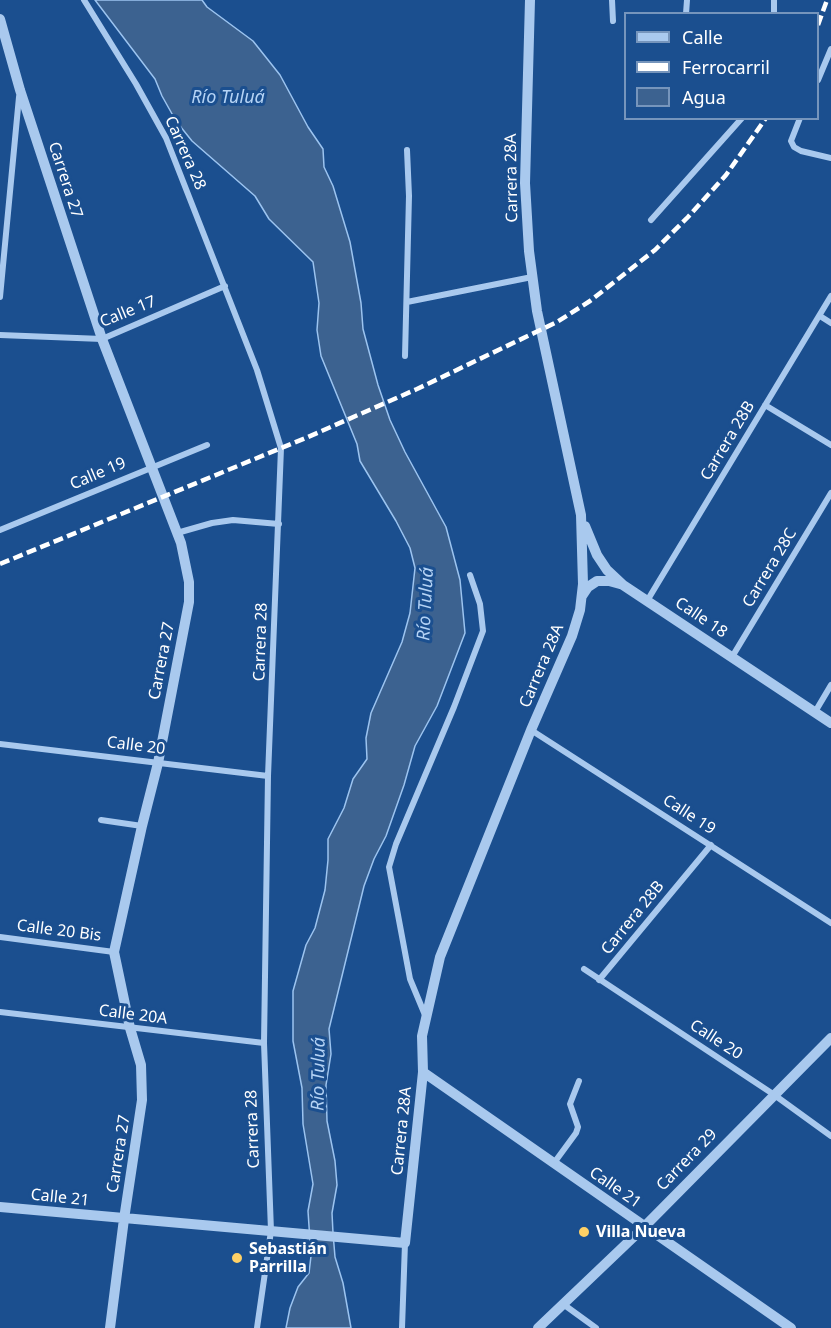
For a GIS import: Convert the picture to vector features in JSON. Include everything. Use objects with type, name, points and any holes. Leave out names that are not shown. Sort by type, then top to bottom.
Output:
[{"type":"street","name":"Carrera 28","points":[[84,0],[136,84],[165,138],[257,370],[281,448],[268,776],[264,1043],[271,1231],[257,1328]]},
{"type":"street","name":"Carrera 28A","points":[[402,1328],[405,1243],[423,1071],[422,1036],[425,1015],[440,957],[531,730],[572,636],[580,610],[583,556],[581,515],[545,349],[532,277],[526,216],[530,0]]},
{"type":"street","points":[[612,0],[613,21]]},
{"type":"street","name":"Carrera 27","points":[[0,19],[20,90],[102,339],[177,533],[186,560],[189,582],[189,602],[158,763],[114,952],[130,1028],[141,1065],[142,1100],[110,1328]]},
{"type":"street","points":[[819,78],[831,49]]},
{"type":"street","points":[[0,297],[20,90]]},
{"type":"street","points":[[651,220],[740,120]]},
{"type":"street","points":[[799,120],[791,141],[794,147],[801,151],[831,158]]},
{"type":"street","points":[[405,356],[409,196],[407,150]]},
{"type":"street","points":[[407,302],[532,277]]},
{"type":"street","name":"Calle 17","points":[[0,334],[102,339],[225,286]]},
{"type":"street","name":"Carrera 28B","points":[[647,601],[831,296]]},
{"type":"street","points":[[820,316],[831,323]]},
{"type":"street","points":[[765,405],[831,445]]},
{"type":"street","name":"Calle 19","points":[[0,530],[207,445]]},
{"type":"street","name":"Carrera 28C","points":[[732,657],[831,493]]},
{"type":"street","name":"Calle 18","points":[[581,515],[597,555],[607,570],[623,585],[831,723]]},
{"type":"street","points":[[177,533],[212,523],[233,520],[279,524]]},
{"type":"street","points":[[425,1015],[410,979],[389,867],[396,844],[454,707],[483,630],[480,604],[470,576]]},
{"type":"street","points":[[581,596],[588,587],[597,582],[609,581],[623,585]]},
{"type":"street","points":[[815,712],[831,685]]},
{"type":"street","name":"Calle 19","points":[[531,730],[831,923]]},
{"type":"street","name":"Calle 20","points":[[0,744],[268,776]]},
{"type":"street","points":[[101,820],[142,826]]},
{"type":"street","name":"Carrera 28B","points":[[599,980],[711,844]]},
{"type":"street","name":"Calle 20 Bis","points":[[0,937],[114,952]]},
{"type":"street","name":"Calle 20","points":[[584,969],[773,1094],[831,1136]]},
{"type":"street","name":"Calle 20A","points":[[0,1012],[264,1043]]},
{"type":"street","name":"Carrera 29","points":[[538,1328],[644,1227],[773,1094],[831,1038]]},
{"type":"street","name":"Calle 21","points":[[423,1071],[791,1328]]},
{"type":"street","points":[[554,1163],[578,1127],[570,1104],[579,1081]]},
{"type":"street","name":"Calle 21","points":[[0,1207],[405,1243]]},
{"type":"street","points":[[562,1304],[596,1328]]},
{"type":"water","name":"Río Tuluá","points":[[95,0],[202,0],[207,7],[253,41],[280,75],[308,127],[323,149],[324,167],[333,186],[350,242],[361,303],[363,329],[378,385],[390,420],[405,452],[446,527],[460,580],[465,633],[437,706],[415,746],[386,836],[364,886],[329,1029],[331,1054],[326,1085],[327,1121],[337,1185],[332,1213],[333,1233],[335,1257],[343,1283],[351,1328],[286,1328],[298,1287],[309,1273],[311,1256],[308,1211],[313,1184],[303,1124],[302,1088],[293,1041],[293,991],[306,945],[315,928],[325,890],[328,839],[344,808],[353,779],[367,759],[366,738],[371,713],[402,642],[410,613],[415,568],[410,548],[360,461],[357,444],[321,356],[317,330],[319,303],[313,262],[269,219],[255,196],[192,141],[176,121],[155,79]]},
{"type":"railway","points":[[819,22],[827,0]]},
{"type":"railway","points":[[0,564],[308,437],[417,389],[557,322],[590,301],[655,250],[726,175],[765,120]]},
{"type":"place","name":"Villa Nueva","points":[[584,1232]]},
{"type":"place","name":"Sebastián Parrilla","points":[[237,1258]]}]
